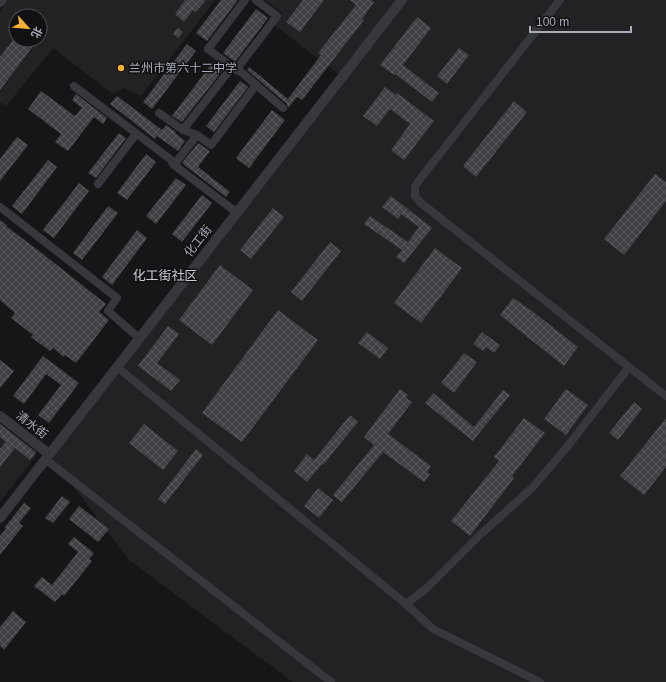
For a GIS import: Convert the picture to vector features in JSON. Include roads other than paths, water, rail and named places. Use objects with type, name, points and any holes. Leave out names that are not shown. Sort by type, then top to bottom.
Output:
[{"type":"street","points":[[245,0],[208,49],[234,69],[242,72],[283,108]]},
{"type":"street","points":[[183,130],[277,16],[256,0]]},
{"type":"street","name":"化工街","points":[[0,518],[402,0]]},
{"type":"street","points":[[560,0],[417,183],[415,187],[415,196],[421,203],[666,396]]},
{"type":"street","points":[[159,113],[183,130],[197,135],[211,145],[256,85]]},
{"type":"street","points":[[74,86],[170,159],[174,165],[236,212]]},
{"type":"street","points":[[98,184],[136,134]]},
{"type":"street","points":[[174,165],[197,135]]},
{"type":"street","points":[[0,207],[117,298],[108,311],[139,338]]},
{"type":"street","points":[[406,604],[428,587],[480,535],[532,488],[567,447],[629,366]]},
{"type":"street","points":[[116,367],[406,604],[433,629],[540,682]]},
{"type":"street","name":"清水街","points":[[0,416],[47,457]]},
{"type":"street","points":[[47,457],[331,682]]},
{"type":"place","name":"兰州市第六十二中学","points":[[121,68]]},
{"type":"district","name":"化工街社区","points":[[165,275]]}]
